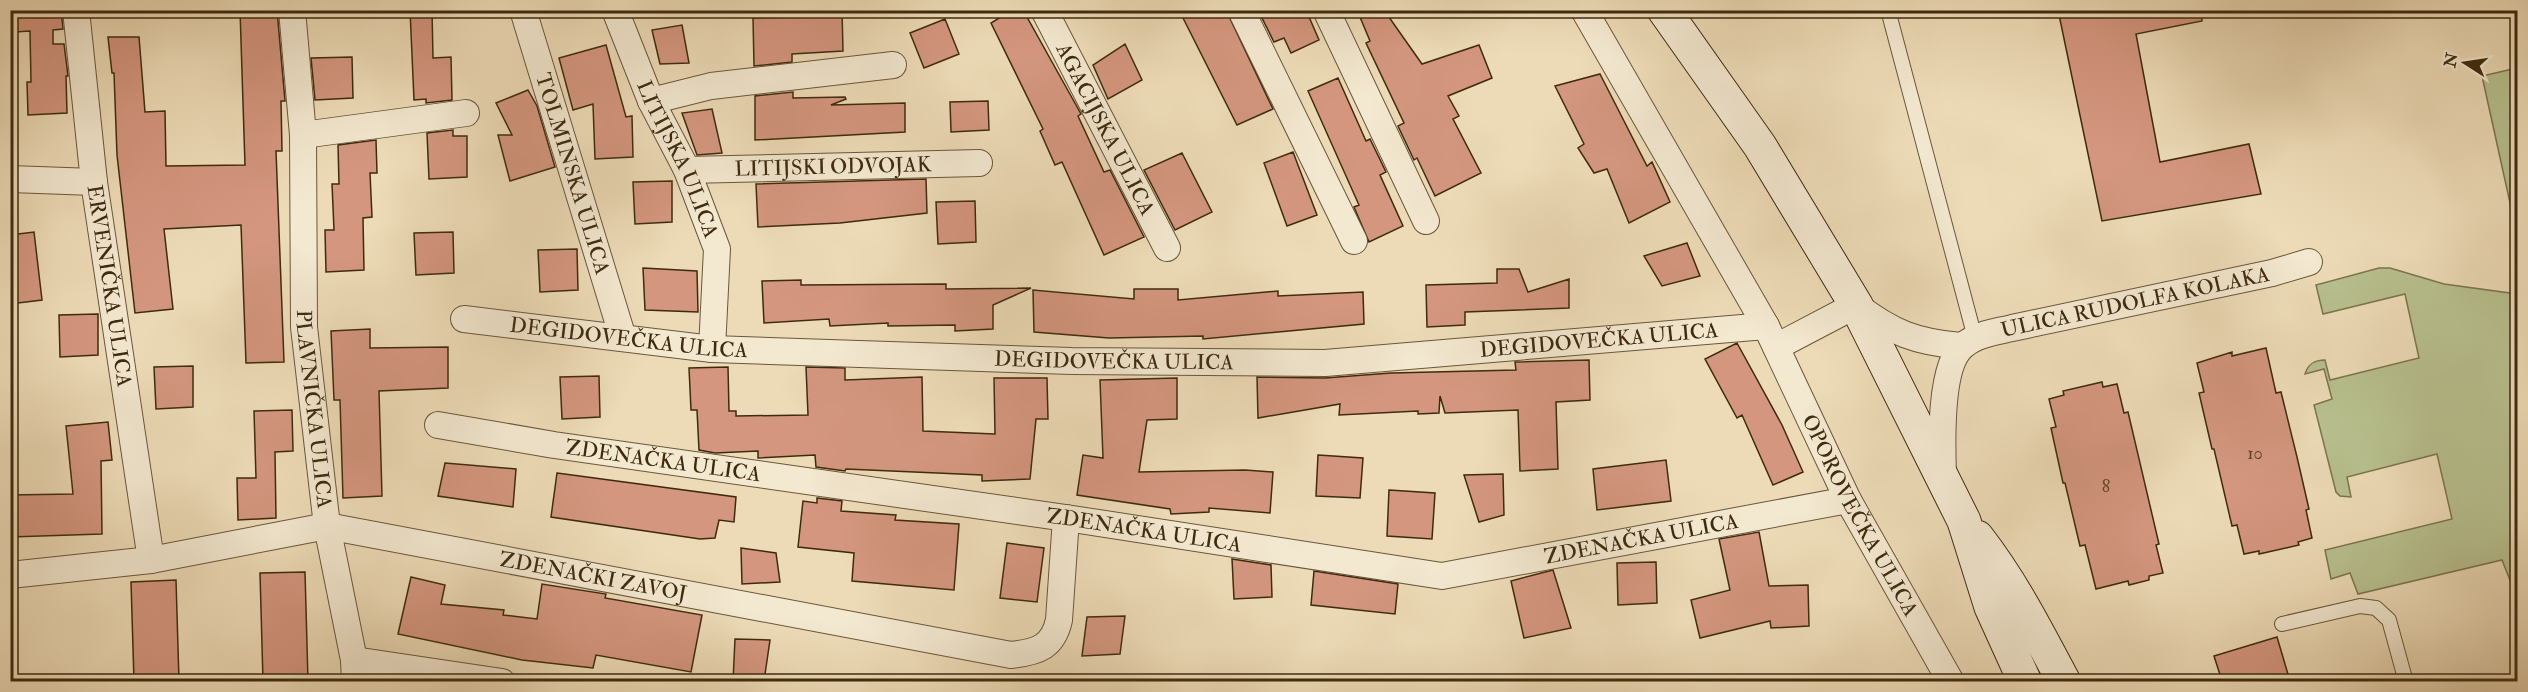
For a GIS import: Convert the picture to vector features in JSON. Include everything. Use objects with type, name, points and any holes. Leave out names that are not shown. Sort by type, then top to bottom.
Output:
[{"type":"main road","name":"ULICA RUDOLFA KOLAKA","points":[[1664,10],[1760,146],[1856,305],[1964,521],[1991,607],[2025,681]]},
{"type":"main road","name":"ULICA RUDOLFA KOLAKA","points":[[1964,521],[1997,562],[2019,597],[2064,681]]},
{"type":"street","name":"ERVENIČKA ULICA","points":[[76,10],[94,182],[151,560]]},
{"type":"street","name":"PLAVNIČKA ULICA","points":[[292,10],[303,135],[304,327],[327,526],[354,671]]},
{"type":"street","name":"TOLMINSKA ULICA","points":[[523,10],[623,338]]},
{"type":"street","name":"LITIJSKA ULICA","points":[[615,10],[651,101],[687,170],[717,249],[712,349]]},
{"type":"street","name":"AGACIJSKA ULICA","points":[[1044,10],[1167,248]]},
{"type":"street","points":[[1240,10],[1354,241]]},
{"type":"street","points":[[1326,10],[1426,221]]},
{"type":"street","name":"OPOROVEČKA ULICA","points":[[1584,10],[1771,336],[1848,500],[1951,681]]},
{"type":"street","points":[[651,101],[711,86],[893,64]]},
{"type":"street","points":[[303,135],[466,113]]},
{"type":"street","name":"LITIJSKI ODVOJAK","points":[[687,170],[979,163]]},
{"type":"street","points":[[10,179],[94,182]]},
{"type":"street","name":"ULICA RUDOLFA KOLAKA","points":[[1856,305],[1887,328],[1909,338],[1928,343],[1968,342],[2012,327],[2272,273],[2309,262]]},
{"type":"street","points":[[1771,336],[1856,305]]},
{"type":"street","name":"DEGIDOVEČKA ULICA","points":[[464,319],[712,349],[1072,361],[1325,363],[1771,336]]},
{"type":"street","name":"ULICA RUDOLFA KOLAKA","points":[[1943,477],[1942,417],[1945,393],[1951,367],[1968,342]]},
{"type":"street","name":"ZDENAČKA ULICA","points":[[438,425],[554,445],[1066,518],[1442,576],[1848,500]]},
{"type":"street","name":"ZDENAČKI ZAVOJ","points":[[10,575],[151,560],[327,526],[1011,656],[1028,654],[1044,646],[1056,635],[1066,518]]},
{"type":"street","points":[[354,671],[502,681]]},
{"type":"lane","points":[[1887,10],[1968,342]]},
{"type":"lane","points":[[2282,624],[2360,606],[2376,608],[2390,620],[2406,681]]},
{"type":"green space","points":[[2517,68],[2518,230],[2516,230],[2482,76]]},
{"type":"green space","points":[[2379,268],[2390,268],[2444,284],[2517,294],[2517,598],[2502,560],[2358,594],[2350,573],[2331,579],[2325,550],[2452,519],[2437,454],[2347,477],[2351,497],[2340,496],[2336,492],[2314,405],[2332,399],[2324,369],[2305,374],[2308,368],[2315,362],[2325,360],[2330,380],[2419,358],[2405,294],[2323,314],[2316,285]]},
{"type":"building","points":[[14,10],[61,10],[63,29],[53,30],[53,44],[64,44],[68,76],[66,76],[67,113],[28,115],[27,82],[31,82],[30,31],[15,32]]},
{"type":"building","points":[[240,10],[277,10],[285,101],[281,101],[282,151],[276,151],[284,362],[246,363],[241,225],[164,229],[173,309],[135,313],[117,155],[114,73],[112,73],[108,37],[139,37],[145,112],[165,111],[166,166],[245,165]]},
{"type":"building","points":[[410,10],[432,10],[433,58],[451,57],[452,100],[426,103],[426,99],[414,100]]},
{"type":"building","points":[[842,10],[843,51],[792,54],[792,62],[754,66],[753,18],[803,17],[803,11]]},
{"type":"building","points":[[1012,10],[1023,10],[1081,114],[1078,116],[1104,172],[1110,170],[1144,237],[1104,255],[1062,162],[1055,165],[1040,131],[1043,129],[991,23]]},
{"type":"building","points":[[1179,10],[1226,10],[1273,109],[1237,125]]},
{"type":"building","points":[[1258,10],[1306,10],[1319,40],[1291,53],[1284,38],[1274,42]]},
{"type":"building","points":[[1357,10],[1384,10],[1422,64],[1479,45],[1492,78],[1448,96],[1459,116],[1453,119],[1481,173],[1435,196],[1417,158],[1414,160],[1398,126],[1404,123],[1366,43],[1370,41]]},
{"type":"building","points":[[2058,10],[2201,10],[2202,21],[2136,34],[2160,162],[2249,144],[2261,194],[2102,221]]},
{"type":"building","points":[[945,19],[959,54],[924,68],[910,33]]},
{"type":"building","points":[[682,25],[689,63],[660,64],[652,30]]},
{"type":"building","points":[[1125,44],[1142,80],[1108,99],[1093,65]]},
{"type":"building","points":[[606,45],[626,117],[632,116],[633,157],[595,159],[593,104],[573,110],[559,58]]},
{"type":"building","points":[[352,57],[353,98],[315,100],[311,58]]},
{"type":"building","points":[[1600,74],[1647,166],[1652,162],[1670,202],[1629,223],[1607,169],[1594,173],[1578,148],[1584,144],[1555,86]]},
{"type":"building","points":[[1338,78],[1366,141],[1370,139],[1386,172],[1380,175],[1403,226],[1369,242],[1354,207],[1359,205],[1308,91]]},
{"type":"building","points":[[528,90],[537,106],[555,167],[510,181],[498,135],[512,135],[496,103]]},
{"type":"building","points":[[793,92],[793,98],[845,97],[846,99],[831,105],[905,103],[905,132],[755,140],[755,96]]},
{"type":"building","points":[[988,101],[989,130],[951,132],[950,102]]},
{"type":"building","points":[[712,109],[722,153],[697,155],[682,113]]},
{"type":"building","points":[[453,130],[453,136],[467,136],[467,177],[429,179],[427,133]]},
{"type":"building","points":[[376,140],[377,173],[370,173],[372,217],[363,218],[364,270],[326,272],[325,230],[334,230],[332,184],[339,184],[338,145]]},
{"type":"building","points":[[1293,152],[1317,215],[1287,226],[1264,163]]},
{"type":"building","points":[[1182,153],[1212,212],[1175,230],[1144,170]]},
{"type":"building","points":[[926,179],[927,213],[840,223],[758,227],[756,184]]},
{"type":"building","points":[[672,181],[672,222],[635,224],[633,182]]},
{"type":"building","points":[[975,201],[976,242],[938,244],[936,202]]},
{"type":"building","points":[[34,232],[42,300],[10,304],[10,235]]},
{"type":"building","points":[[453,232],[454,273],[416,275],[414,233]]},
{"type":"building","points":[[1687,243],[1700,276],[1662,286],[1644,256]]},
{"type":"building","points":[[577,249],[578,290],[540,292],[538,250]]},
{"type":"building","points":[[643,268],[697,271],[698,312],[645,310]]},
{"type":"building","points":[[1497,269],[1519,269],[1528,292],[1569,279],[1569,308],[1465,312],[1465,325],[1427,327],[1426,285],[1497,283]]},
{"type":"building","points":[[801,280],[801,285],[946,284],[946,289],[1031,288],[993,305],[993,329],[955,331],[955,325],[888,326],[888,323],[830,326],[829,319],[764,323],[762,281]]},
{"type":"building","points":[[1134,289],[1178,289],[1178,300],[1278,291],[1278,296],[1363,292],[1364,324],[1203,339],[1203,336],[1109,338],[1034,332],[1033,290],[1134,299]]},
{"type":"building","points":[[98,314],[98,355],[60,357],[59,315]]},
{"type":"building","points":[[370,329],[370,348],[448,347],[448,388],[379,391],[382,496],[343,498],[340,400],[334,400],[331,331]]},
{"type":"building","points":[[1737,343],[1782,425],[1803,472],[1773,485],[1742,415],[1737,418],[1705,359]]},
{"type":"building","points":[[2266,348],[2276,393],[2281,392],[2297,457],[2309,509],[2306,510],[2312,538],[2298,542],[2299,545],[2259,554],[2259,551],[2244,554],[2237,525],[2232,526],[2214,449],[2212,449],[2199,393],[2204,392],[2197,363],[2232,352],[2232,356]]},
{"type":"building","points":[[1589,360],[1590,400],[1556,402],[1558,469],[1520,471],[1518,410],[1445,413],[1440,396],[1439,413],[1418,414],[1418,411],[1339,415],[1340,404],[1258,418],[1257,377],[1325,378],[1391,373],[1516,370],[1515,362]]},
{"type":"building","points":[[193,366],[193,407],[156,409],[154,367]]},
{"type":"building","points":[[728,367],[729,411],[736,411],[736,416],[808,415],[806,367],[845,368],[845,380],[922,377],[923,431],[995,434],[994,378],[1047,378],[1048,419],[1036,419],[1030,479],[982,481],[982,475],[846,469],[845,471],[816,467],[815,455],[758,458],[758,451],[715,453],[699,450],[697,410],[691,410],[689,368]]},
{"type":"building","points":[[599,376],[600,417],[562,419],[560,377]]},
{"type":"building","points":[[1177,378],[1177,419],[1147,420],[1139,472],[1245,470],[1273,472],[1270,513],[1209,508],[1209,512],[1171,514],[1170,509],[1077,495],[1083,455],[1103,458],[1100,380]]},
{"type":"building","points":[[2102,382],[2103,387],[2117,384],[2124,413],[2128,412],[2159,544],[2156,545],[2163,573],[2149,576],[2149,580],[2129,585],[2128,581],[2096,589],[2085,545],[2080,546],[2065,483],[2063,483],[2051,428],[2056,427],[2049,399],[2064,395],[2063,391]]},
{"type":"building","points":[[292,410],[293,451],[275,452],[276,518],[238,520],[237,478],[256,478],[254,411]]},
{"type":"building","points":[[108,422],[112,460],[101,461],[102,534],[10,537],[10,495],[73,494],[66,426]]},
{"type":"building","points":[[1318,455],[1363,458],[1360,498],[1316,496]]},
{"type":"building","points":[[1666,460],[1671,501],[1597,510],[1593,469]]},
{"type":"building","points":[[445,463],[516,469],[513,507],[438,496]]},
{"type":"building","points":[[557,473],[736,497],[734,522],[719,520],[715,538],[700,539],[551,517]]},
{"type":"building","points":[[1503,474],[1504,515],[1479,522],[1464,475]]},
{"type":"building","points":[[1389,490],[1435,493],[1432,539],[1387,536]]},
{"type":"building","points":[[817,498],[842,501],[841,511],[896,515],[895,520],[959,524],[954,590],[852,581],[854,553],[798,547],[803,501],[817,503]]},
{"type":"building","points":[[1759,532],[1769,586],[1808,585],[1809,626],[1771,628],[1770,621],[1700,638],[1691,600],[1730,590],[1719,539]]},
{"type":"building","points":[[1007,543],[1044,548],[1037,602],[1000,598]]},
{"type":"building","points":[[741,548],[776,553],[780,582],[742,584]]},
{"type":"building","points":[[1232,559],[1271,565],[1272,597],[1234,599]]},
{"type":"building","points":[[1656,562],[1657,603],[1618,605],[1617,563]]},
{"type":"building","points":[[1553,570],[1571,628],[1524,638],[1511,581]]},
{"type":"building","points":[[1314,571],[1398,584],[1395,614],[1311,605]]},
{"type":"building","points":[[305,572],[308,681],[263,681],[260,573]]},
{"type":"building","points":[[411,577],[445,585],[441,604],[504,610],[503,615],[537,619],[542,584],[606,594],[605,598],[702,615],[691,672],[596,655],[593,668],[522,660],[398,634]]},
{"type":"building","points":[[176,580],[179,681],[134,681],[131,582]]},
{"type":"building","points":[[1125,616],[1120,654],[1082,656],[1087,617]]},
{"type":"building","points":[[2277,637],[2290,681],[2222,681],[2214,656]]},
{"type":"building","points":[[735,639],[770,640],[764,681],[733,681]]}]
